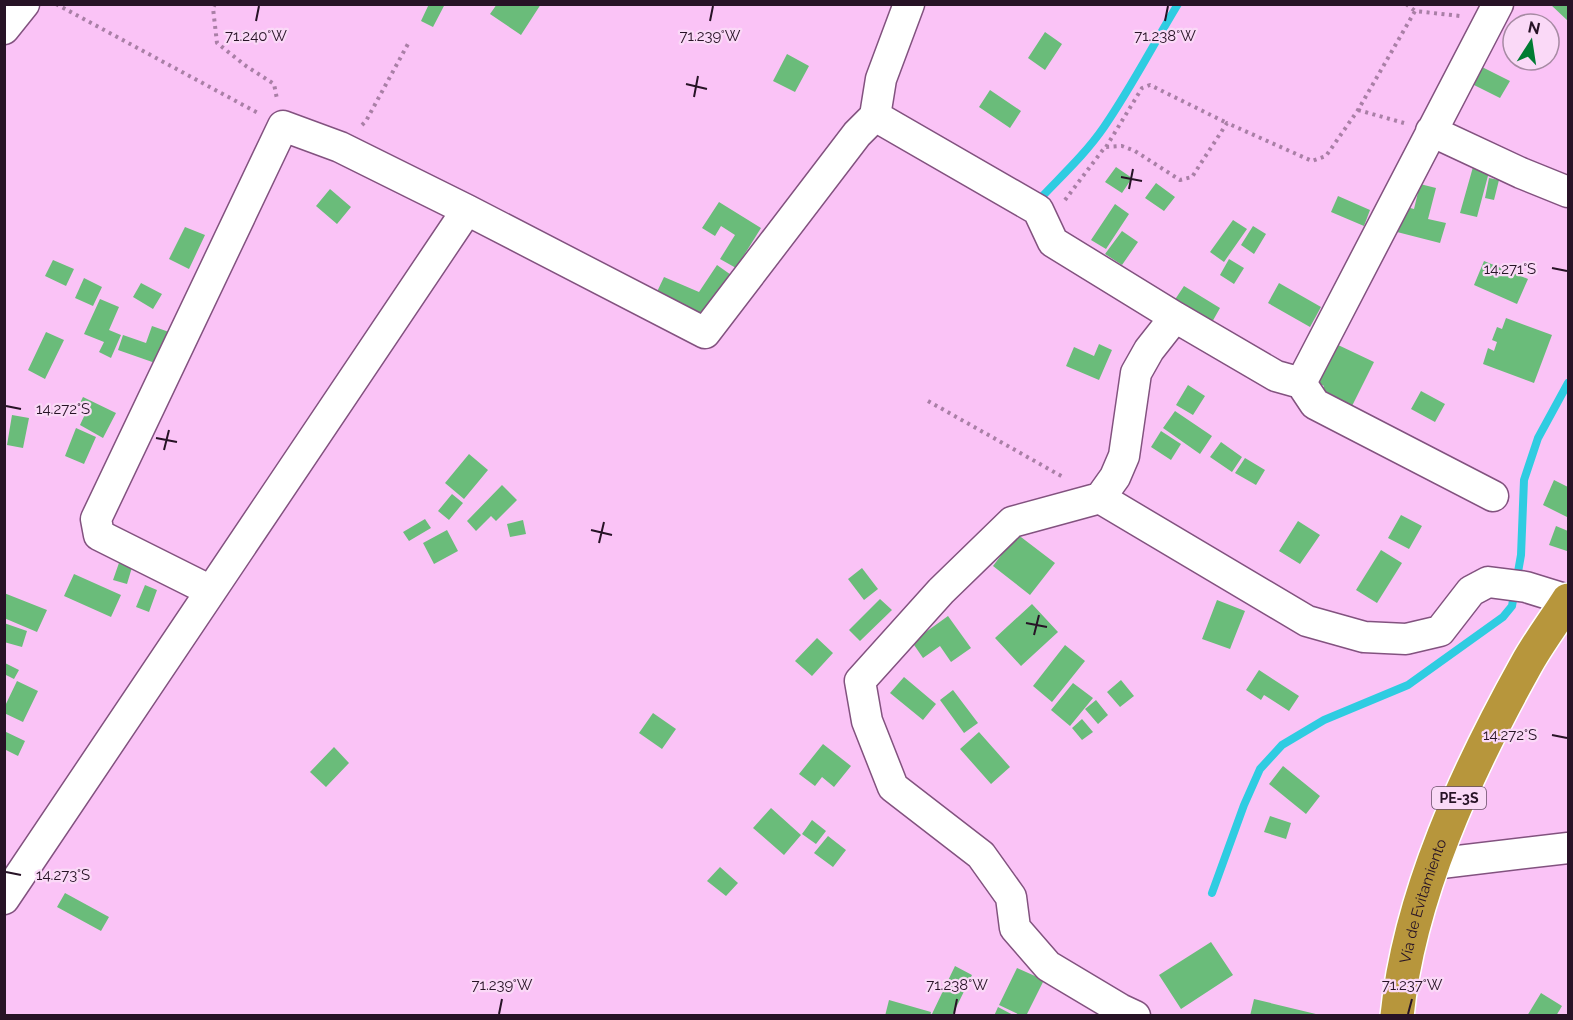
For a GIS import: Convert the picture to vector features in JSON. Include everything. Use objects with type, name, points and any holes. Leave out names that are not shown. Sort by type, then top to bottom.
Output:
[{"type":"highway","name":"Vía de Evitamiento","points":[[1397,1016],[1400,991],[1413,935],[1433,864],[1463,788],[1527,664],[1569,600]]},
{"type":"street","points":[[4,29],[24,4]]},
{"type":"street","points":[[211,591],[99,535],[96,519],[283,126],[340,147],[705,333],[857,134],[875,116],[881,79],[909,4]]},
{"type":"street","points":[[1301,383],[1494,11]]},
{"type":"street","points":[[875,116],[1036,212],[1053,242],[1276,376],[1301,383],[1315,404],[1493,496]]},
{"type":"street","points":[[1431,131],[1521,173],[1569,192]]},
{"type":"street","points":[[4,899],[467,210]]},
{"type":"street","points":[[1123,1013],[1048,966],[1015,928],[1011,897],[981,855],[893,787],[867,721],[860,681],[941,591],[1011,522],[1100,498],[1115,477],[1124,456],[1136,373],[1149,350],[1175,317]]},
{"type":"street","points":[[1100,498],[1306,621],[1364,637],[1406,639],[1440,631],[1471,591],[1488,582],[1516,586],[1569,600]]},
{"type":"street","points":[[1433,864],[1569,848]]},
{"type":"path","points":[[56,4],[283,126]]},
{"type":"path","points":[[215,4],[213,8],[217,43],[274,84],[283,126]]},
{"type":"path","points":[[1406,4],[1415,11],[1494,11]]},
{"type":"path","points":[[1036,212],[1105,147],[1142,88],[1150,85],[1312,161],[1326,156],[1358,110],[1415,11]]},
{"type":"path","points":[[340,147],[366,121],[408,42]]},
{"type":"path","points":[[1358,110],[1431,131]]},
{"type":"path","points":[[1105,147],[1122,146],[1135,151],[1180,180],[1192,177],[1227,123]]},
{"type":"path","points":[[928,401],[1100,498]]},
{"type":"building","points":[[429,4],[445,4],[433,27],[421,21]]},
{"type":"building","points":[[497,4],[541,4],[521,35],[490,14]]},
{"type":"building","points":[[1550,4],[1568,4],[1568,21],[1561,12]]},
{"type":"building","points":[[1045,32],[1062,44],[1045,70],[1028,58]]},
{"type":"building","points":[[787,54],[809,66],[795,92],[773,81]]},
{"type":"building","points":[[1482,67],[1510,81],[1500,98],[1472,84]]},
{"type":"building","points":[[990,90],[1021,111],[1010,128],[979,107]]},
{"type":"building","points":[[1116,167],[1132,178],[1122,193],[1105,182]]},
{"type":"building","points":[[1473,167],[1489,172],[1477,217],[1460,213]]},
{"type":"building","points":[[1489,178],[1499,180],[1494,200],[1485,198]]},
{"type":"building","points":[[1156,183],[1175,197],[1164,211],[1145,198]]},
{"type":"building","points":[[1420,184],[1436,188],[1428,219],[1446,223],[1440,243],[1397,232],[1403,206],[1414,209]]},
{"type":"building","points":[[330,189],[351,207],[337,224],[316,206]]},
{"type":"building","points":[[1338,196],[1370,210],[1364,226],[1331,212]]},
{"type":"building","points":[[719,202],[761,228],[736,268],[720,259],[735,235],[721,226],[715,236],[702,228]]},
{"type":"building","points":[[1115,204],[1129,214],[1106,249],[1091,240]]},
{"type":"building","points":[[1233,220],[1247,229],[1224,262],[1210,252]]},
{"type":"building","points":[[1253,226],[1266,234],[1254,254],[1241,245]]},
{"type":"building","points":[[185,227],[205,235],[189,269],[169,259]]},
{"type":"building","points":[[1122,231],[1138,242],[1122,265],[1105,254]]},
{"type":"building","points":[[1229,259],[1244,268],[1234,284],[1220,275]]},
{"type":"building","points":[[53,260],[74,269],[66,286],[45,276]]},
{"type":"building","points":[[1484,261],[1528,279],[1517,304],[1474,285]]},
{"type":"building","points":[[717,265],[734,277],[705,318],[655,296],[664,277],[699,292]]},
{"type":"building","points":[[84,278],[102,287],[93,306],[75,298]]},
{"type":"building","points":[[141,283],[162,294],[153,309],[133,297]]},
{"type":"building","points":[[1279,283],[1321,307],[1310,327],[1268,303]]},
{"type":"building","points":[[1184,286],[1220,308],[1211,324],[1174,301]]},
{"type":"building","points":[[100,299],[119,307],[109,330],[121,335],[111,358],[99,352],[104,342],[84,334]]},
{"type":"building","points":[[1506,318],[1552,335],[1534,383],[1483,364],[1488,348],[1494,351],[1497,342],[1492,340],[1497,327],[1502,329]]},
{"type":"building","points":[[152,326],[169,332],[158,364],[118,350],[123,335],[146,343]]},
{"type":"building","points":[[46,332],[64,340],[45,379],[28,370]]},
{"type":"building","points":[[1099,344],[1112,350],[1099,380],[1066,366],[1074,347],[1094,356]]},
{"type":"building","points":[[1336,344],[1374,362],[1350,410],[1319,395],[1324,386],[1317,382]]},
{"type":"building","points":[[1188,385],[1205,396],[1193,415],[1176,405]]},
{"type":"building","points":[[1421,391],[1445,404],[1435,422],[1411,409]]},
{"type":"building","points":[[83,397],[116,413],[103,438],[80,425],[87,410],[79,405]]},
{"type":"building","points":[[1175,411],[1212,436],[1200,454],[1163,428]]},
{"type":"building","points":[[12,415],[29,418],[23,448],[7,445]]},
{"type":"building","points":[[76,428],[96,437],[84,464],[65,456]]},
{"type":"building","points":[[1161,431],[1181,444],[1171,460],[1151,447]]},
{"type":"building","points":[[1221,442],[1242,457],[1232,472],[1210,457]]},
{"type":"building","points":[[469,454],[488,470],[464,499],[445,483]]},
{"type":"building","points":[[1245,458],[1265,470],[1256,485],[1235,473]]},
{"type":"building","points":[[1554,480],[1568,487],[1567,517],[1543,505]]},
{"type":"building","points":[[502,485],[517,500],[496,521],[491,516],[476,531],[467,521]]},
{"type":"building","points":[[452,494],[463,503],[449,520],[438,511]]},
{"type":"building","points":[[1401,515],[1422,526],[1409,549],[1388,538]]},
{"type":"building","points":[[425,519],[431,528],[409,541],[403,532]]},
{"type":"building","points":[[523,520],[526,534],[510,537],[507,524]]},
{"type":"building","points":[[1298,521],[1320,535],[1300,564],[1279,551]]},
{"type":"building","points":[[1556,526],[1568,531],[1567,551],[1549,545]]},
{"type":"building","points":[[447,530],[458,551],[434,564],[423,543]]},
{"type":"building","points":[[1017,534],[1055,563],[1030,595],[993,566]]},
{"type":"building","points":[[1381,550],[1402,563],[1377,603],[1356,590]]},
{"type":"building","points":[[120,560],[133,564],[127,584],[113,580]]},
{"type":"building","points":[[862,568],[878,589],[864,600],[848,579]]},
{"type":"building","points":[[74,574],[121,595],[111,617],[64,596]]},
{"type":"building","points":[[145,585],[157,590],[149,612],[136,607]]},
{"type":"building","points":[[4,593],[47,610],[37,632],[4,618]]},
{"type":"building","points":[[880,599],[892,610],[860,641],[849,630]]},
{"type":"building","points":[[1217,600],[1245,611],[1230,649],[1202,639]]},
{"type":"building","points":[[1032,604],[1058,632],[1021,666],[995,638]]},
{"type":"building","points":[[948,616],[971,648],[951,662],[940,646],[923,658],[912,642]]},
{"type":"building","points":[[4,623],[27,631],[22,647],[4,642]]},
{"type":"building","points":[[817,638],[833,653],[812,676],[795,661]]},
{"type":"building","points":[[1065,645],[1085,661],[1052,702],[1033,686]]},
{"type":"building","points":[[5,663],[19,670],[14,679],[4,674]]},
{"type":"building","points":[[1259,670],[1299,696],[1289,711],[1264,695],[1261,700],[1246,690]]},
{"type":"building","points":[[904,677],[936,704],[923,720],[890,693]]},
{"type":"building","points":[[1121,680],[1134,696],[1120,707],[1107,692]]},
{"type":"building","points":[[17,681],[38,691],[23,722],[4,713],[4,708]]},
{"type":"building","points":[[1073,683],[1093,698],[1070,726],[1051,710]]},
{"type":"building","points":[[953,690],[978,723],[964,733],[940,700]]},
{"type":"building","points":[[1096,700],[1108,715],[1098,724],[1085,709]]},
{"type":"building","points":[[653,713],[676,729],[662,749],[639,733]]},
{"type":"building","points":[[1082,719],[1093,732],[1082,740],[1072,728]]},
{"type":"building","points":[[4,731],[25,741],[18,756],[4,749]]},
{"type":"building","points":[[979,732],[1010,767],[991,784],[960,749]]},
{"type":"building","points":[[823,744],[851,766],[834,787],[822,777],[815,786],[799,774]]},
{"type":"building","points":[[334,747],[349,763],[326,787],[310,772]]},
{"type":"building","points":[[1283,766],[1320,796],[1306,814],[1269,784]]},
{"type":"building","points":[[771,808],[801,835],[784,855],[753,828]]},
{"type":"building","points":[[1270,816],[1291,823],[1286,839],[1264,832]]},
{"type":"building","points":[[812,820],[826,831],[816,844],[802,834]]},
{"type":"building","points":[[828,836],[846,850],[833,867],[814,853]]},
{"type":"building","points":[[720,867],[738,883],[726,896],[707,881]]},
{"type":"building","points":[[65,893],[109,917],[101,931],[57,907]]},
{"type":"building","points":[[1211,942],[1233,975],[1181,1009],[1159,975]]},
{"type":"building","points":[[955,966],[972,975],[952,1016],[931,1016]]},
{"type":"building","points":[[1017,968],[1044,980],[1026,1016],[999,1005]]},
{"type":"building","points":[[1541,993],[1562,1006],[1556,1016],[1527,1016]]},
{"type":"building","points":[[1254,999],[1320,1015],[1320,1016],[1250,1016]]},
{"type":"building","points":[[889,1000],[931,1012],[930,1016],[885,1016]]},
{"type":"building","points":[[998,1007],[1015,1016],[994,1016]]},
{"type":"waterway","points":[[1036,203],[1080,157],[1104,127],[1178,4]]},
{"type":"waterway","points":[[1212,893],[1244,805],[1260,769],[1282,745],[1324,720],[1408,685],[1503,617],[1512,606],[1521,555],[1524,480],[1538,438],[1568,383]]}]
